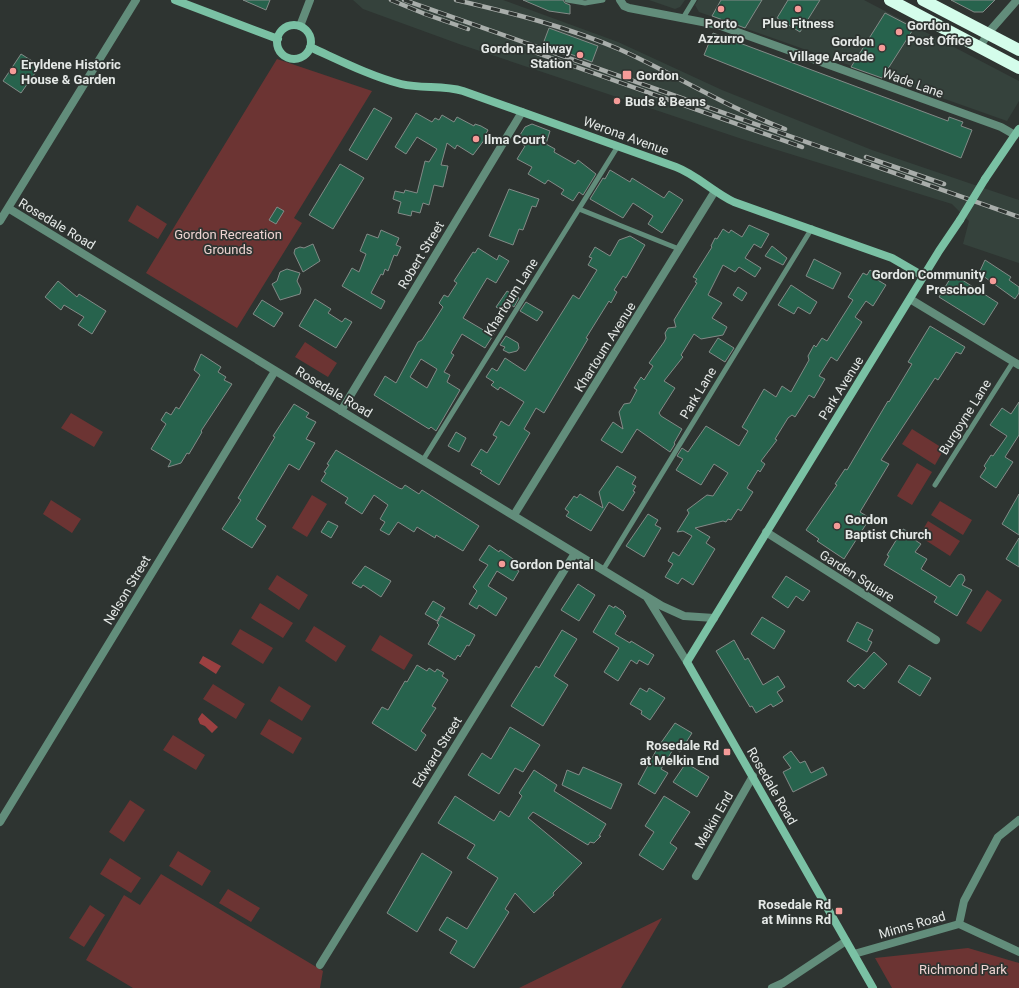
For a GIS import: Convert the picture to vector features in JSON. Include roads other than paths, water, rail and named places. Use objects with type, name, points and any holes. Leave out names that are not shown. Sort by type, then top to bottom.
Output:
[{"type":"highway","points":[[890,0],[1019,68]]},
{"type":"highway","points":[[923,0],[1019,50]]},
{"type":"street","points":[[0,221],[136,0]]},
{"type":"street","points":[[175,0],[278,39]]},
{"type":"street","points":[[300,26],[310,0]]},
{"type":"street","name":"Wade Lane","points":[[620,0],[624,6],[629,8],[718,25],[1017,132]]},
{"type":"street","points":[[980,48],[988,33],[1017,0]]},
{"type":"street","points":[[287,26],[300,26],[308,34],[310,47],[303,56],[290,58],[280,52],[278,39],[282,30],[287,26]]},
{"type":"street","name":"Werona Avenue","points":[[310,47],[370,73],[401,84],[426,88],[454,88],[688,171],[715,191],[734,202],[812,228],[892,258],[923,276]]},
{"type":"street","name":"Robert Street","points":[[341,411],[522,112]]},
{"type":"street","name":"Park Avenue","points":[[687,662],[923,276],[1017,132]]},
{"type":"street","name":"Khartoum Avenue","points":[[514,515],[715,191]]},
{"type":"street","name":"Rosedale Road","points":[[8,208],[676,614],[714,618]]},
{"type":"street","points":[[910,299],[1016,364]]},
{"type":"street","name":"Nelson Street","points":[[0,822],[276,371]]},
{"type":"street","name":"Garden Square","points":[[766,532],[936,640]]},
{"type":"street","name":"Edward Street","points":[[320,965],[575,553]]},
{"type":"street","name":"Rosedale Road","points":[[647,596],[753,776],[871,985]]},
{"type":"street","name":"Melkin End","points":[[696,876],[753,776]]},
{"type":"street","points":[[959,924],[964,901],[998,837],[1019,820]]},
{"type":"street","name":"Minns Road","points":[[854,954],[959,924],[1019,952]]},
{"type":"street","points":[[772,988],[783,983],[846,941]]},
{"type":"lane","points":[[567,0],[585,3],[603,0]]},
{"type":"lane","points":[[684,18],[694,0]]},
{"type":"lane","name":"Khartoum Lane","points":[[423,460],[618,146]]},
{"type":"lane","points":[[579,209],[679,249]]},
{"type":"lane","name":"Park Lane","points":[[603,570],[812,228]]},
{"type":"lane","name":"Burgoyne Lane","points":[[935,485],[1016,364]]},
{"type":"railway","points":[[391,0],[468,29]]},
{"type":"railway","points":[[404,0],[1019,217]]},
{"type":"railway","points":[[456,0],[540,21],[581,34],[621,50],[743,111],[785,129]]},
{"type":"railway","points":[[534,52],[802,147]]},
{"type":"railway","points":[[866,157],[944,184]]},
{"type":"place","name":"Porto Azzurro","points":[[721,9]]},
{"type":"place","name":"Plus Fitness","points":[[798,9]]},
{"type":"place","name":"Gordon Post Office","points":[[899,32]]},
{"type":"place","name":"Gordon Village Arcade","points":[[882,48]]},
{"type":"place","name":"Gordon Railway Station","points":[[580,55]]},
{"type":"place","name":"Eryldene Historic House & Garden","points":[[13,71]]},
{"type":"place","name":"Gordon","points":[[627,75]]},
{"type":"place","name":"Buds & Beans","points":[[617,101]]},
{"type":"place","name":"Ilma Court","points":[[476,139]]},
{"type":"place","name":"Gordon Community Preschool","points":[[993,281]]},
{"type":"place","name":"Gordon Baptist Church","points":[[837,526]]},
{"type":"place","name":"Gordon Dental","points":[[502,564]]},
{"type":"place","name":"Rosedale Rd at Melkin End","points":[[727,752]]},
{"type":"place","name":"Rosedale Rd at Minns Rd","points":[[839,911]]},
{"type":"park label","name":"Gordon Recreation Grounds","points":[[228,242]]},
{"type":"park label","name":"Richmond Park","points":[[963,969]]}]
